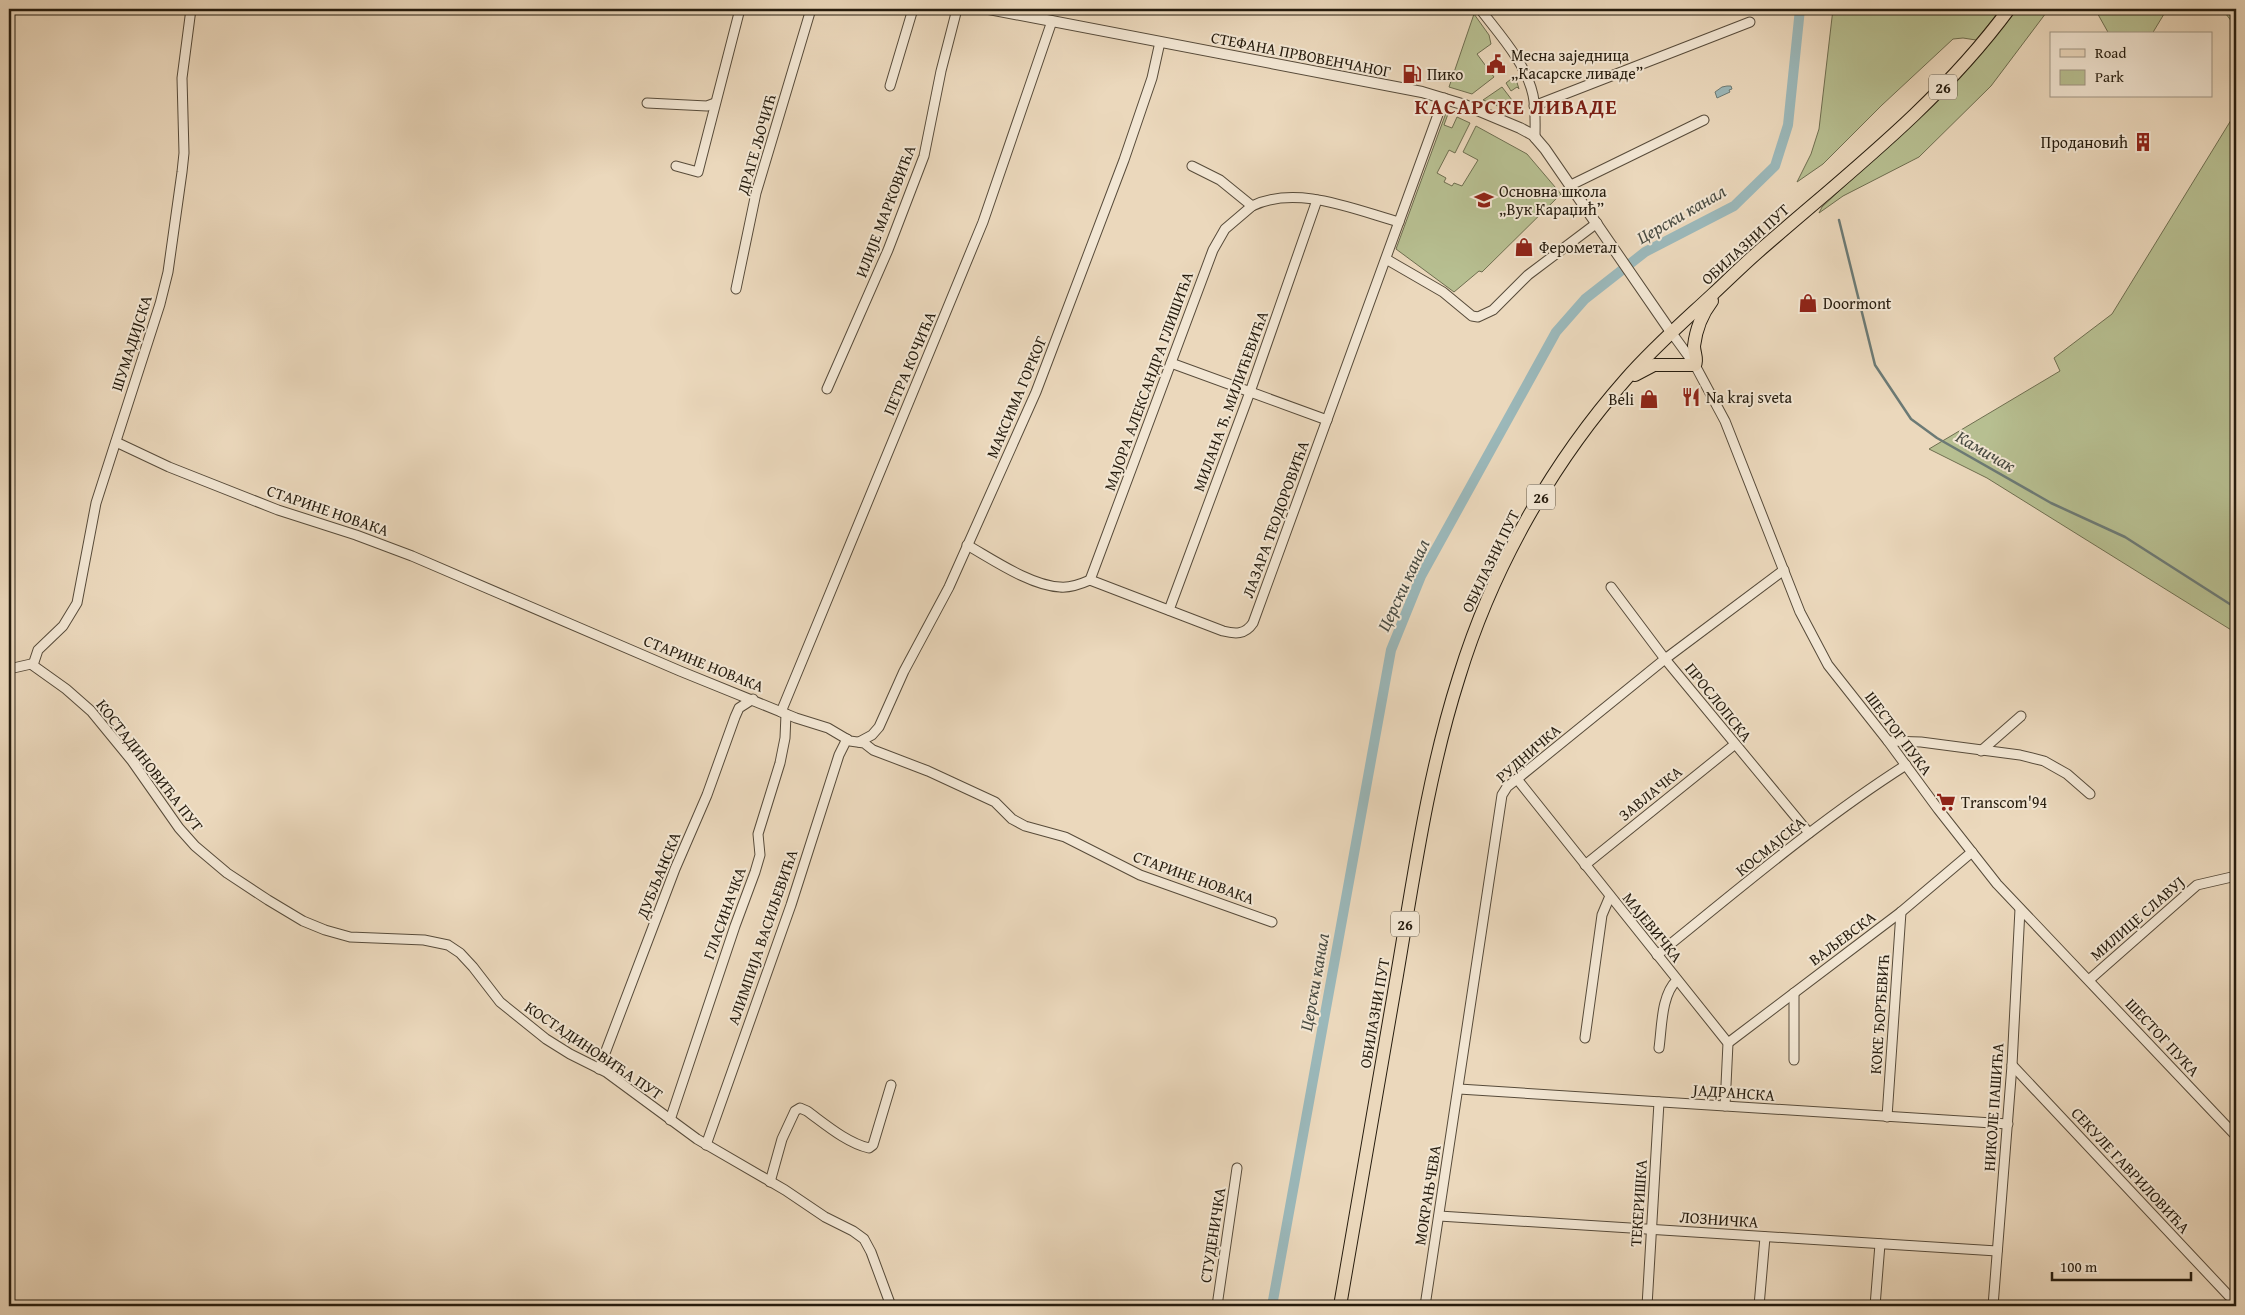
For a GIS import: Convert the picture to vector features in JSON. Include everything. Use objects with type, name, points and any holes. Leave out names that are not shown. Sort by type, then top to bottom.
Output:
[{"type":"main road","name":"ОБИЛАЗНИ ПУТ","points":[[1340,1306],[1434,768],[1458,680],[1485,605],[1527,520],[1577,442],[1624,381],[1671,332],[1757,253],[1869,157],[1925,105],[1970,58],[2009,9]]},
{"type":"main road","points":[[1624,381],[1654,365],[1695,365],[1697,362],[1694,347],[1697,330],[1714,293]]},
{"type":"street","name":"ШУМАДИЈСКА","points":[[33,665],[38,650],[63,626],[77,603],[96,503],[160,304],[168,272],[184,153],[182,78],[191,9]]},
{"type":"street","points":[[676,166],[698,172],[740,9]]},
{"type":"street","name":"ДРАГЕ ЉОЧИЋ","points":[[736,289],[756,193],[811,9]]},
{"type":"street","points":[[890,86],[913,9]]},
{"type":"street","name":"ИЛИЈЕ МАРКОВИЋА","points":[[827,389],[893,238],[924,156],[941,71],[957,9]]},
{"type":"street","name":"СТЕФАНА ПРВОВЕНЧАНОГ","points":[[989,9],[1444,98],[1512,125],[1535,138],[1610,241],[1671,332]]},
{"type":"street","points":[[1480,9],[1519,63],[1529,84],[1534,106],[1535,138]]},
{"type":"street","name":"ПЕТРА КОЧИЋА","points":[[784,713],[976,239],[1008,153],[1052,21]]},
{"type":"street","points":[[1534,106],[1750,22]]},
{"type":"street","name":"МАКСИМА ГОРКОГ","points":[[859,742],[869,738],[879,727],[967,545],[1036,392],[1076,290],[1140,112],[1160,42]]},
{"type":"street","name":"ЛАЗАРА ТЕОДОРОВИЋА","points":[[1090,580],[1223,631],[1240,633],[1249,629],[1444,98]]},
{"type":"street","points":[[647,103],[707,106],[715,103]]},
{"type":"street","points":[[1570,185],[1704,120]]},
{"type":"street","points":[[1192,166],[1220,180],[1252,206],[1275,199],[1317,200],[1399,222]]},
{"type":"street","name":"МИЛАНА Ђ. МИЛИЋЕВИЋА","points":[[1169,610],[1250,392],[1317,200]]},
{"type":"street","name":"МАЈОРА АЛЕКСАНДРА ГЛИШИЋА","points":[[1090,580],[1213,250],[1231,222],[1252,206]]},
{"type":"street","points":[[1386,259],[1427,282],[1472,316],[1478,317],[1493,310],[1528,275],[1597,223]]},
{"type":"street","name":"ШЕСТОГ ПУКА","points":[[1671,332],[1695,365],[1725,421],[1800,612],[1828,665],[1972,852],[2020,909],[2236,1136]]},
{"type":"street","points":[[1171,363],[1327,420]]},
{"type":"street","name":"СТАРИНЕ НОВАКА","points":[[116,442],[169,467],[260,503],[412,556],[680,671],[784,713],[828,728],[847,739],[864,743],[873,750],[928,771],[995,802],[1012,818],[1025,826],[1065,837],[1140,875],[1272,922]]},
{"type":"street","points":[[967,545],[1025,576],[1052,586],[1071,586],[1090,580]]},
{"type":"street","name":"РУДНИЧКА","points":[[1459,1089],[1502,795],[1517,779],[1665,659],[1784,570]]},
{"type":"street","name":"ПРОСЛОПСКА","points":[[1611,587],[1665,659],[1734,745],[1809,833]]},
{"type":"street","points":[[9,669],[25,664],[33,665]]},
{"type":"street","name":"КОСТАДИНОВИЋА ПУТ","points":[[33,665],[66,689],[91,711],[132,761],[179,828],[195,846],[227,873],[303,921],[325,930],[350,937],[424,940],[448,945],[460,953],[500,1002],[516,1016],[570,1054],[599,1069],[706,1145],[864,1239],[871,1252],[891,1306]]},
{"type":"street","name":"ДУБЉАНСКА","points":[[599,1069],[675,869],[707,795],[735,717],[740,708],[753,700]]},
{"type":"street","name":"ГЛАСИНАЧКА","points":[[670,1120],[760,855],[758,834],[780,763],[785,738],[784,713]]},
{"type":"street","points":[[1982,751],[2020,716]]},
{"type":"street","name":"АЛИМПИЈА ВАСИЉЕВИЋА","points":[[706,1145],[791,905],[839,755],[847,739]]},
{"type":"street","points":[[1888,741],[1922,742],[1982,751],[2003,752],[2044,762],[2067,774],[2090,794]]},
{"type":"street","name":"ЗАВЛАЧКА","points":[[1585,865],[1734,745]]},
{"type":"street","name":"КОСМАЈСКА","points":[[1657,955],[1809,833],[1862,793],[1906,766]]},
{"type":"street","name":"МАЈЕВИЧКА","points":[[1517,779],[1728,1043]]},
{"type":"street","name":"ВАЉЕВСКА","points":[[1728,1043],[1900,912],[1972,852]]},
{"type":"street","name":"МИЛИЦЕ СЛАВУЈ","points":[[2089,980],[2197,885],[2236,876]]},
{"type":"street","points":[[1585,1038],[1602,914],[1610,896]]},
{"type":"street","name":"НИКОЛЕ ПАШИЋА","points":[[1993,1306],[2008,1124],[2020,909]]},
{"type":"street","name":"КОКЕ ЂОРЂЕВИЋ","points":[[1887,1117],[1900,912]]},
{"type":"street","points":[[1659,1048],[1667,996],[1672,985],[1677,980]]},
{"type":"street","points":[[1794,993],[1794,1060]]},
{"type":"street","points":[[1724,1106],[1728,1043]]},
{"type":"street","name":"СЕКУЛЕ ГАВРИЛОВИЋА","points":[[2012,1065],[2229,1296]]},
{"type":"street","points":[[770,1182],[782,1139],[795,1111],[800,1108],[807,1111],[860,1146],[869,1148],[873,1146],[891,1085]]},
{"type":"street","name":"ЈАДРАНСКА","points":[[1459,1089],[2008,1124]]},
{"type":"street","name":"МОКРАЊЧЕВА","points":[[1425,1306],[1459,1089]]},
{"type":"street","name":"ТЕКЕРИШКА","points":[[1647,1306],[1660,1102]]},
{"type":"street","name":"СТУДЕНИЧКА","points":[[1216,1306],[1237,1168]]},
{"type":"street","name":"ЛОЗНИЧКА","points":[[1438,1216],[1997,1251]]},
{"type":"street","points":[[1759,1306],[1765,1237]]},
{"type":"street","points":[[1875,1306],[1880,1244]]},
{"type":"green space","points":[[1833,9],[2001,9],[1976,40],[1953,39],[1882,105],[1823,164],[1797,182],[1811,154],[1819,129]]},
{"type":"green space","points":[[2017,9],[2049,9],[1991,86],[1919,157],[1843,196],[1819,213],[1822,207],[1940,97]]},
{"type":"green space","points":[[2095,9],[2167,9],[2153,32],[2108,32]]},
{"type":"green space","points":[[2222,9],[2236,13],[2236,27]]},
{"type":"green space","points":[[1474,14],[1489,35],[1491,44],[1477,54],[1494,77],[1472,94],[1449,87]]},
{"type":"green space","points":[[1515,76],[1519,89],[1517,87],[1511,91],[1506,83]]},
{"type":"green space","points":[[1502,87],[1512,100],[1505,109],[1483,100]]},
{"type":"green space","points":[[2236,112],[2236,633],[1987,478],[1929,449],[2060,371],[2054,358],[2112,314]]},
{"type":"green space","name":"Основна школа „Вук Караџић”","points":[[1446,113],[1448,114],[1444,125],[1452,128],[1457,117],[1470,123],[1455,153],[1449,150],[1437,173],[1446,178],[1444,182],[1452,186],[1454,183],[1462,186],[1478,160],[1463,152],[1476,126],[1527,154],[1561,194],[1482,272],[1479,271],[1454,292],[1396,249]]},
{"type":"water","points":[[1731,86],[1730,92],[1717,98],[1715,92]]},
{"type":"waterway","name":"Церски канал","points":[[1272,1306],[1391,650],[1421,576],[1556,332],[1585,299],[1645,252],[1734,206],[1775,166],[1788,125],[1800,9]]},
{"type":"waterway","name":"Камичак","points":[[1839,220],[1875,365],[1911,419],[1937,438],[2051,503],[2125,537],[2236,608]]},
{"type":"place","name":"Месна заједница „Касарске ливаде”","points":[[1496,64]]},
{"type":"place","name":"Пико","points":[[1412,74]]},
{"type":"place","name":"Продановић","points":[[2143,142]]},
{"type":"place","name":"Основна школа „Вук Караџић”","points":[[1484,200]]},
{"type":"place","name":"Ферометал","points":[[1524,247]]},
{"type":"place","name":"Doormont","points":[[1808,303]]},
{"type":"place","name":"Na kraj sveta","points":[[1691,397]]},
{"type":"place","name":"Beli","points":[[1649,399]]},
{"type":"place","name":"Transcom'94","points":[[1946,802]]},
{"type":"district","name":"КАСАРСКЕ ЛИВАДЕ","points":[[1516,106]]}]
